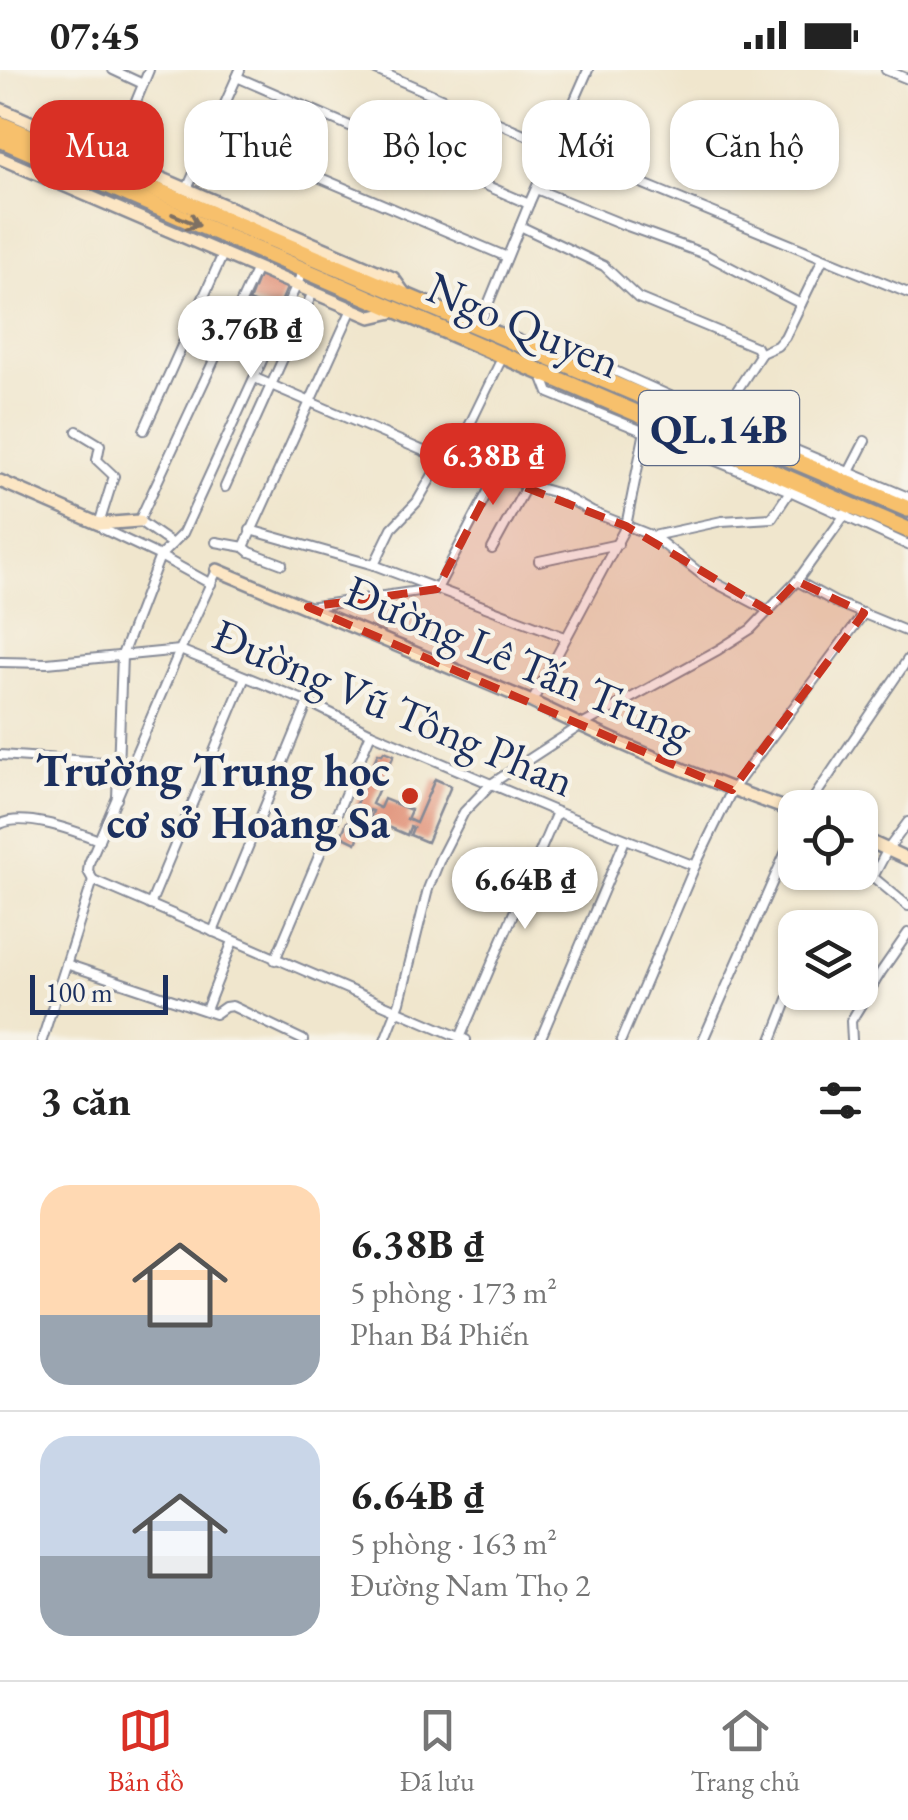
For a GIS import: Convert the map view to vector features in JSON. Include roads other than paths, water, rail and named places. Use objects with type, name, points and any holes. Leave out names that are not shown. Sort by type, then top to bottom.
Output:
[{"type":"highway","name":"Ngo Quyen","points":[[0,124],[475,335],[529,348],[908,508]]},
{"type":"highway","name":"Ngo Quyen","points":[[0,140],[300,278],[402,304]]},
{"type":"highway","name":"Ngo Quyen","points":[[475,335],[503,356],[646,424],[848,510],[908,530]]},
{"type":"street","points":[[114,70],[143,84]]},
{"type":"street","points":[[136,100],[149,70]]},
{"type":"street","points":[[376,70],[522,133]]},
{"type":"street","points":[[575,100],[588,70]]},
{"type":"street","points":[[886,70],[908,79]]},
{"type":"street","points":[[227,100],[239,74],[529,204]]},
{"type":"street","points":[[0,109],[30,122]]},
{"type":"street","points":[[0,158],[257,268],[300,278],[312,292],[371,317],[402,304],[393,278],[189,190]]},
{"type":"street","points":[[328,181],[507,257]]},
{"type":"street","points":[[650,187],[908,293]]},
{"type":"street","points":[[475,335],[536,190]]},
{"type":"street","points":[[538,190],[705,254],[801,304]]},
{"type":"street","points":[[520,226],[604,266],[638,298],[756,347],[760,353]]},
{"type":"street","points":[[144,430],[223,254]]},
{"type":"street","points":[[720,418],[760,353],[781,342],[823,258]]},
{"type":"street","points":[[138,521],[257,268]]},
{"type":"street","points":[[117,798],[122,655],[160,556],[183,533],[300,278]]},
{"type":"street","points":[[225,487],[312,292]]},
{"type":"street","points":[[244,547],[352,309]]},
{"type":"street","points":[[276,332],[292,340]]},
{"type":"street","points":[[529,348],[546,340],[908,497]]},
{"type":"street","points":[[454,458],[503,356]]},
{"type":"street","points":[[254,378],[442,459],[454,458],[496,476],[560,494],[592,512],[654,536],[706,578],[770,611]]},
{"type":"street","points":[[238,414],[256,422]]},
{"type":"street","points":[[532,702],[626,526],[646,424],[790,490],[848,510],[908,544]]},
{"type":"street","points":[[77,432],[100,445],[97,460],[114,476],[99,524]]},
{"type":"street","points":[[849,472],[865,441]]},
{"type":"street","points":[[492,550],[529,486],[537,462],[514,449]]},
{"type":"street","points":[[374,565],[392,528],[417,502],[442,459]]},
{"type":"street","points":[[437,588],[496,476]]},
{"type":"street","points":[[0,480],[99,524],[211,584]]},
{"type":"street","points":[[654,536],[722,521],[772,518],[790,490]]},
{"type":"street","points":[[386,1040],[398,1010],[425,902],[440,859],[464,812],[491,784],[580,726],[751,628],[797,580],[848,510]]},
{"type":"street","points":[[99,524],[138,521],[172,544]]},
{"type":"street","points":[[250,530],[374,565],[565,638]]},
{"type":"street","points":[[216,542],[244,547],[282,564]]},
{"type":"street","points":[[539,560],[618,544]]},
{"type":"street","points":[[217,570],[88,864],[93,880],[463,1039],[556,812]]},
{"type":"street","name":"Đường Lê Tấn Trung","points":[[217,570],[732,790],[778,806]]},
{"type":"street","points":[[797,580],[825,597],[908,632]]},
{"type":"street","points":[[308,607],[437,588]]},
{"type":"street","points":[[620,1040],[694,866],[732,790],[864,613]]},
{"type":"street","name":"Đường Vũ Tông Phan","points":[[0,662],[47,663],[180,650],[556,812],[694,866]]},
{"type":"street","points":[[819,790],[908,659]]},
{"type":"street","points":[[150,905],[245,677]]},
{"type":"street","points":[[213,932],[308,702]]},
{"type":"street","points":[[275,960],[372,733]]},
{"type":"street","points":[[0,756],[118,763]]},
{"type":"street","points":[[0,824],[13,820],[53,825],[99,840]]},
{"type":"street","points":[[908,822],[872,877],[908,906]]},
{"type":"street","points":[[540,1040],[625,840]]},
{"type":"street","points":[[878,844],[908,859]]},
{"type":"street","points":[[703,1040],[778,868]]},
{"type":"street","points":[[42,1040],[93,880]]},
{"type":"street","points":[[852,1040],[851,1020],[908,933]]},
{"type":"street","points":[[210,1012],[233,941]]},
{"type":"street","points":[[66,964],[210,1012],[232,1006],[303,1040]]},
{"type":"street","points":[[772,1040],[784,1010]]},
{"type":"street","points":[[426,1040],[432,1026]]},
{"type":"place","name":"Trường Trung học cơ sở Hoàng Sa","points":[[410,796]]}]
